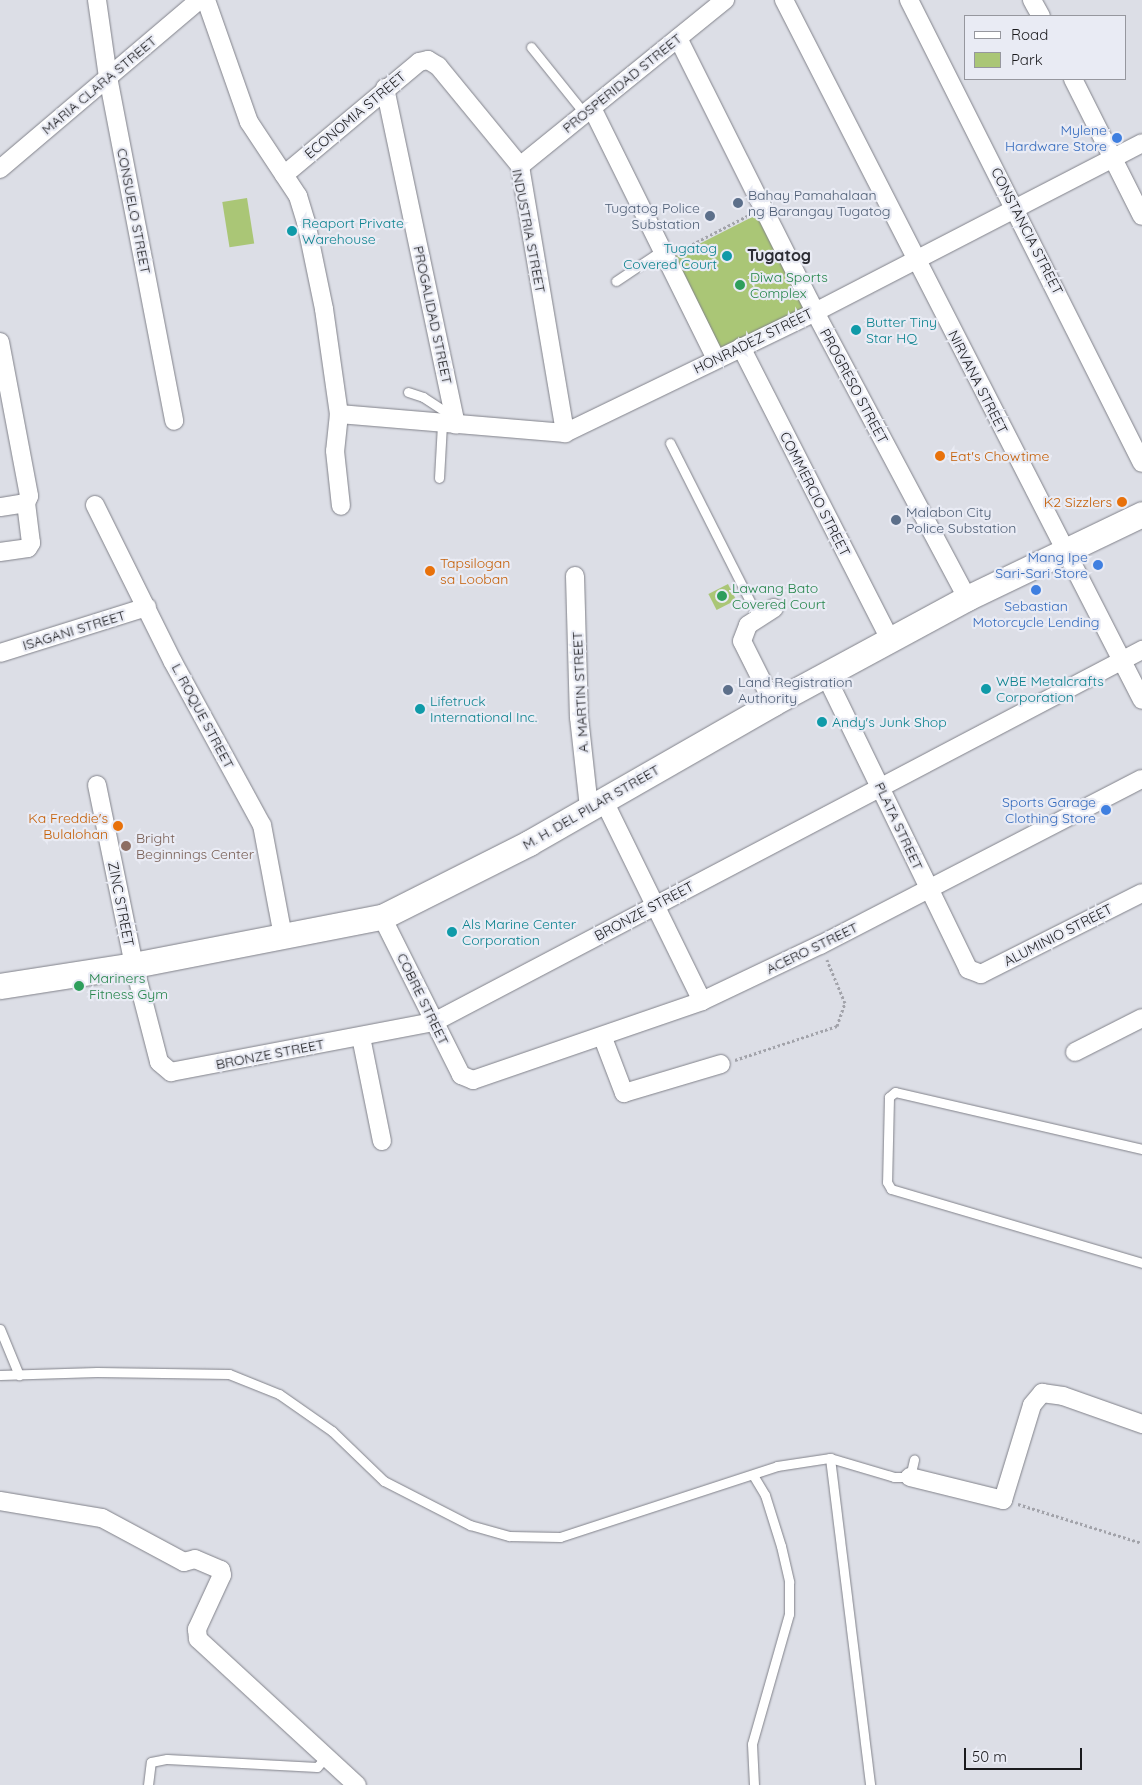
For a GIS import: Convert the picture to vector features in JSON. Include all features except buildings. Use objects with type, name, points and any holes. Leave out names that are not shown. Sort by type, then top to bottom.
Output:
[{"type":"main road","name":"M. H. DEL PILAR STREET","points":[[0,986],[134,965],[382,917],[529,843],[773,703],[967,598],[1063,550],[1142,514]]},
{"type":"street","name":"CONSUELO STREET","points":[[97,0],[108,77],[174,421]]},
{"type":"street","name":"MARIA CLARA STREET","points":[[0,169],[199,0]]},
{"type":"street","points":[[206,0],[249,122],[298,196],[306,222],[324,309],[339,414],[335,451],[342,506]]},
{"type":"street","name":"PROSPERIDAD STREET","points":[[520,166],[725,0]]},
{"type":"street","name":"NIRVANA STREET","points":[[784,0],[1063,550],[1142,700]]},
{"type":"street","name":"CONSTANCIA STREET","points":[[909,0],[1016,208],[1142,463]]},
{"type":"street","points":[[1032,0],[1040,15]]},
{"type":"street","name":"PROGRESO STREET","points":[[678,38],[815,312],[967,598]]},
{"type":"street","name":"ECONOMIA STREET","points":[[284,175],[386,88],[419,62],[428,60]]},
{"type":"street","name":"INDUSTRIA STREET","points":[[428,60],[438,66],[520,166],[565,433]]},
{"type":"street","points":[[1074,80],[1114,157],[1142,216]]},
{"type":"street","name":"PROGALIDAD STREET","points":[[386,88],[451,422]]},
{"type":"street","points":[[588,110],[716,359]]},
{"type":"street","name":"HONRADEZ STREET","points":[[565,433],[815,312],[916,258],[1142,143]]},
{"type":"street","points":[[0,342],[27,501],[31,543],[28,548],[0,552]]},
{"type":"street","name":"COMMERCIO STREET","points":[[741,347],[890,640]]},
{"type":"street","points":[[339,414],[565,433]]},
{"type":"street","points":[[0,507],[27,501]]},
{"type":"street","name":"L. ROQUE STREET","points":[[95,505],[262,825],[283,936]]},
{"type":"street","name":"A. MARTIN STREET","points":[[575,576],[579,717],[596,804]]},
{"type":"street","name":"ISAGANI STREET","points":[[0,653],[147,607]]},
{"type":"street","points":[[773,703],[742,641],[748,626],[758,617],[774,608]]},
{"type":"street","name":"BRONZE STREET","points":[[134,965],[159,1062],[171,1072],[434,1022],[1142,650]]},
{"type":"street","name":"PLATA STREET","points":[[826,676],[968,970],[974,973]]},
{"type":"street","name":"ACERO STREET","points":[[466,1080],[603,1038],[702,1002],[820,945],[1142,779]]},
{"type":"street","name":"ZINC STREET","points":[[97,785],[134,965]]},
{"type":"street","points":[[596,804],[656,904],[702,1002]]},
{"type":"street","name":"ALUMINIO STREET","points":[[974,973],[981,974],[1142,894]]},
{"type":"street","name":"COBRE STREET","points":[[382,917],[434,1022],[466,1080]]},
{"type":"street","points":[[1075,1052],[1142,1018]]},
{"type":"street","points":[[361,1037],[382,1141]]},
{"type":"street","points":[[603,1038],[624,1094],[721,1064]]},
{"type":"street","points":[[910,1477],[1003,1500],[1032,1405],[1042,1393],[1063,1396],[1142,1424]]},
{"type":"street","points":[[0,1502],[102,1518],[184,1562],[195,1560],[220,1570],[222,1575],[197,1629],[198,1639],[327,1756],[356,1785]]},
{"type":"lane","points":[[531,47],[588,110]]},
{"type":"lane","points":[[616,280],[663,255]]},
{"type":"lane","points":[[408,392],[423,397],[451,422],[439,478]]},
{"type":"lane","points":[[670,443],[758,617]]},
{"type":"lane","points":[[1142,1149],[895,1092],[890,1097],[887,1182],[892,1189],[1142,1263]]},
{"type":"lane","points":[[0,1330],[19,1375]]},
{"type":"lane","points":[[0,1375],[229,1374],[278,1394],[332,1430],[384,1481],[470,1525],[509,1536],[560,1537],[777,1466],[830,1458],[894,1478],[910,1477],[914,1459]]},
{"type":"lane","points":[[830,1458],[870,1785]]},
{"type":"lane","points":[[753,1475],[765,1496],[781,1546],[789,1582],[789,1606],[776,1667],[759,1710],[752,1744],[754,1785]]},
{"type":"lane","points":[[148,1785],[151,1762],[167,1759],[317,1767],[327,1756]]},
{"type":"path","points":[[663,255],[762,207]]},
{"type":"path","points":[[721,1064],[837,1026],[845,1003],[820,945]]},
{"type":"path","points":[[1003,1500],[1142,1543]]},
{"type":"green space","points":[[247,198],[254,243],[230,247],[222,202]]},
{"type":"green space","name":"Diwa Sports Complex","points":[[762,212],[812,311],[718,359],[668,260]]},
{"type":"green space","name":"Lawang Bato Covered Court","points":[[728,584],[736,600],[717,610],[708,594]]},
{"type":"place","name":"Mylene Hardware Store","points":[[1117,138]]},
{"type":"place","name":"Bahay Pamahalaan ng Barangay Tugatog","points":[[738,203]]},
{"type":"place","name":"Tugatog Police Substation","points":[[710,216]]},
{"type":"place","name":"Reaport Private Warehouse","points":[[292,231]]},
{"type":"place","name":"Tugatog Covered Court","points":[[727,256]]},
{"type":"place","name":"Diwa Sports Complex","points":[[740,285]]},
{"type":"place","name":"Butter Tiny Star HQ","points":[[856,330]]},
{"type":"place","name":"Eat's Chowtime","points":[[940,456]]},
{"type":"place","name":"K2 Sizzlers","points":[[1122,502]]},
{"type":"place","name":"Malabon City Police Substation","points":[[896,520]]},
{"type":"place","name":"Mang Ipe Sari-Sari Store","points":[[1098,565]]},
{"type":"place","name":"Tapsilogan sa Looban","points":[[430,571]]},
{"type":"place","name":"Sebastian Motorcycle Lending","points":[[1036,590]]},
{"type":"place","name":"Lawang Bato Covered Court","points":[[722,596]]},
{"type":"place","name":"WBE Metalcrafts Corporation","points":[[986,689]]},
{"type":"place","name":"Land Registration Authority","points":[[728,690]]},
{"type":"place","name":"Lifetruck International Inc.","points":[[420,709]]},
{"type":"place","name":"Andy's Junk Shop","points":[[822,722]]},
{"type":"place","name":"Sports Garage Clothing Store","points":[[1106,810]]},
{"type":"place","name":"Ka Freddie's Bulalohan","points":[[118,826]]},
{"type":"place","name":"Bright Beginnings Center","points":[[126,846]]},
{"type":"place","name":"Als Marine Center Corporation","points":[[452,932]]},
{"type":"place","name":"Mariners Fitness Gym","points":[[79,986]]},
{"type":"district","name":"Tugatog","points":[[779,255]]}]
